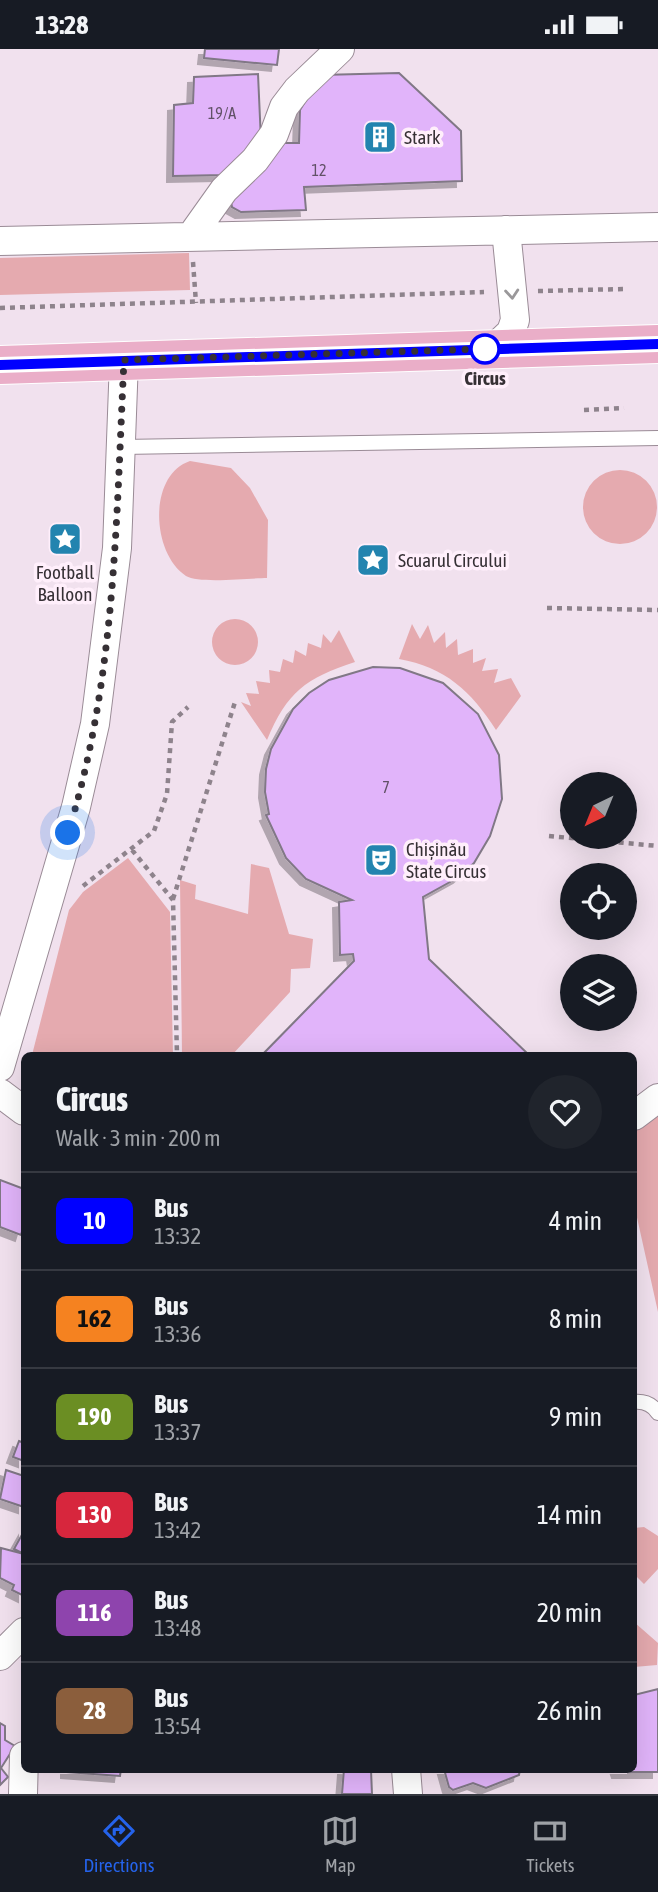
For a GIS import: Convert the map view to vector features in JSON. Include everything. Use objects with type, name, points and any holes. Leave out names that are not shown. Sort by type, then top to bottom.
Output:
[{"type":"main road","points":[[0,365],[658,344]]},
{"type":"street","points":[[192,245],[225,190],[255,160],[274,134],[284,107],[296,90],[340,49]]},
{"type":"street","points":[[0,241],[192,245],[506,230],[658,227]]},
{"type":"street","points":[[493,349],[511,333],[515,320],[506,230]]},
{"type":"street","points":[[0,1067],[76,807],[96,725],[117,548],[124,360]]},
{"type":"street","points":[[0,1093],[21,1109]]},
{"type":"street","points":[[637,1114],[658,1098]]},
{"type":"street","points":[[0,1656],[21,1635]]},
{"type":"street","points":[[23,1794],[24,1773]]},
{"type":"street","points":[[406,1773],[408,1794]]},
{"type":"lane","points":[[121,447],[658,438]]},
{"type":"lane","points":[[637,1402],[654,1407],[658,1413]]},
{"type":"path","points":[[192,245],[196,303]]},
{"type":"path","points":[[571,289],[625,289]]},
{"type":"path","points":[[0,308],[477,292]]},
{"type":"path","points":[[584,410],[624,408]]},
{"type":"path","points":[[547,608],[658,610]]},
{"type":"path","points":[[177,1052],[173,900],[235,702]]},
{"type":"path","points":[[44,912],[132,850],[154,831],[162,815],[167,794],[170,729],[177,715],[188,707]]},
{"type":"path","points":[[549,836],[658,846]]},
{"type":"path","points":[[132,850],[173,900]]},
{"type":"shaded area","points":[[189,253],[190,290],[0,295],[0,258]]},
{"type":"shaded area","points":[[190,461],[231,468],[250,488],[268,520],[267,578],[202,580],[186,576],[174,565],[161,533],[161,497],[176,469]]},
{"type":"shaded area","points":[[620,470],[641,476],[651,486],[657,507],[651,528],[641,538],[620,544],[599,538],[589,528],[583,507],[589,486],[599,476]]},
{"type":"shaded area","points":[[235,619],[251,626],[258,642],[251,658],[235,665],[219,658],[212,642],[219,626]]},
{"type":"shaded area","points":[[412,624],[420,639],[428,625],[434,643],[445,632],[446,648],[457,639],[458,655],[473,649],[473,663],[486,658],[482,671],[498,669],[494,683],[511,678],[521,696],[496,730],[477,704],[455,683],[430,668],[399,659]]},
{"type":"shaded area","points":[[339,630],[355,662],[323,674],[300,689],[282,710],[267,740],[241,702],[251,706],[246,693],[259,694],[256,681],[270,683],[269,670],[280,672],[283,659],[293,663],[295,650],[306,656],[308,643],[321,648],[323,634],[331,643]]},
{"type":"shaded area","points":[[128,858],[170,912],[173,1052],[33,1052],[69,910],[83,892]]},
{"type":"shaded area","points":[[251,864],[269,868],[289,934],[313,939],[310,968],[291,969],[290,992],[235,1052],[182,1052],[180,880],[196,885],[195,899],[248,914]]},
{"type":"shaded area","points":[[658,1115],[658,1312],[637,1218],[637,1128]]},
{"type":"shaded area","points":[[644,1527],[658,1536],[658,1569],[644,1584],[637,1577],[637,1528]]},
{"type":"shaded area","points":[[637,1625],[658,1643],[657,1665],[637,1667]]},
{"type":"building","points":[[205,49],[279,49],[277,65],[204,58]]},
{"type":"building","name":"Stark","points":[[399,73],[461,131],[462,181],[304,187],[306,210],[241,212],[232,207],[231,202],[280,143],[299,143],[300,110],[321,75]]},
{"type":"building","points":[[258,74],[261,141],[223,175],[173,176],[174,105],[193,103],[194,77]]},
{"type":"building","name":"Chișinău State Circus","points":[[373,667],[400,668],[443,683],[478,714],[499,755],[502,799],[490,836],[474,863],[459,877],[423,897],[429,959],[526,1052],[265,1052],[354,961],[353,954],[340,955],[339,902],[352,900],[306,879],[286,858],[266,815],[269,814],[265,792],[266,769],[271,749],[293,709],[309,693],[329,680]]},
{"type":"building","points":[[0,1180],[21,1188],[21,1235],[0,1227]]},
{"type":"building","points":[[19,1441],[21,1442],[21,1460],[13,1457]]},
{"type":"building","points":[[6,1470],[21,1475],[21,1506],[0,1499]]},
{"type":"building","points":[[21,1536],[21,1552],[14,1549]]},
{"type":"building","points":[[1,1548],[21,1553],[21,1594],[12,1590],[14,1585],[0,1578]]},
{"type":"building","points":[[658,1689],[658,1772],[637,1772],[637,1694]]},
{"type":"building","points":[[0,1723],[5,1726],[5,1740],[15,1746],[1,1768],[8,1777],[0,1785]]},
{"type":"building","points":[[80,1773],[120,1773],[120,1776]]},
{"type":"building","points":[[344,1773],[371,1773],[372,1794],[342,1794]]},
{"type":"building","points":[[445,1773],[519,1773],[486,1788],[473,1783],[453,1790],[449,1787]]},
{"type":"bus line","name":"10","points":[[0,365],[658,344]]},
{"type":"place","name":"Stark","points":[[380,137]]},
{"type":"place","name":"Circus","points":[[485,349]]},
{"type":"place","name":"Football Balloon","points":[[65,539]]},
{"type":"place","name":"Scuarul Circului","points":[[373,560]]},
{"type":"place","name":"Chișinău State Circus","points":[[381,860]]},
{"type":"route","points":[[68,833],[96,725],[109,632],[117,548],[124,360],[485,349]]}]
